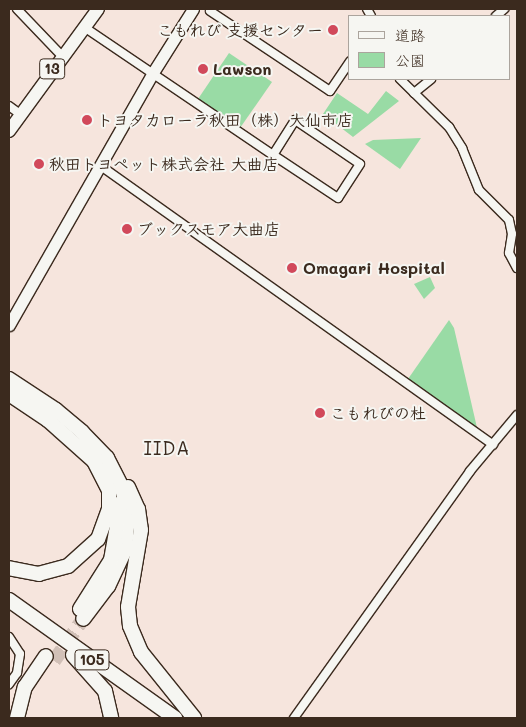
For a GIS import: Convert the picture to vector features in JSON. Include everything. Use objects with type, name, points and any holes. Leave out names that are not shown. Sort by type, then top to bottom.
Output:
[{"type":"highway","points":[[9,379],[56,410],[107,458],[130,490],[138,509],[141,530],[128,607],[130,626],[140,652],[194,718]]},
{"type":"highway","points":[[9,394],[77,443],[94,461],[109,490],[117,527],[111,560],[79,617],[119,567],[128,534],[126,503],[107,458]]},
{"type":"highway","points":[[9,568],[39,574],[54,573],[80,558],[103,529],[109,509],[109,490]]},
{"type":"highway","points":[[9,602],[92,673],[105,691],[111,718]]},
{"type":"highway","name":"105","points":[[9,602],[175,718]]},
{"type":"highway","points":[[17,718],[25,687],[50,658],[33,690],[25,718]]},
{"type":"main road","name":"13","points":[[9,131],[98,9]]},
{"type":"street","points":[[17,9],[62,56]]},
{"type":"street","points":[[9,325],[152,74],[193,9]]},
{"type":"street","points":[[210,11],[330,91],[348,65]]},
{"type":"street","points":[[84,27],[338,198],[360,164],[295,120],[273,154]]},
{"type":"street","points":[[401,80],[449,127],[462,148],[479,190],[509,220],[512,234],[509,254],[517,268]]},
{"type":"street","points":[[414,93],[430,80]]},
{"type":"street","points":[[9,106],[20,114]]},
{"type":"street","points":[[100,166],[493,445]]},
{"type":"street","points":[[294,718],[470,471],[517,415]]},
{"type":"street","points":[[9,637],[20,654],[16,673],[9,684]]},
{"type":"green space","points":[[229,53],[272,82],[240,128],[198,99]]},
{"type":"green space","points":[[386,91],[399,101],[353,137],[323,114],[337,93],[368,114]]},
{"type":"green space","points":[[421,138],[400,169],[365,144],[373,140]]},
{"type":"green space","points":[[430,277],[435,288],[424,299],[414,284]]},
{"type":"green space","points":[[449,320],[454,328],[478,432],[408,379]]},
{"type":"tunnel","points":[[54,661],[83,619]]},
{"type":"place","name":"こもれび 支援センター","points":[[333,30]]},
{"type":"place","name":"Lawson","points":[[203,69]]},
{"type":"place","name":"トヨタカローラ秋田（株）大仙市店","points":[[87,120]]},
{"type":"place","name":"秋田トヨペット株式会社 大曲店","points":[[39,164]]},
{"type":"place","name":"ブックスモア大曲店","points":[[127,229]]},
{"type":"place","name":"Omagari Hospital","points":[[292,268]]},
{"type":"place","name":"こもれびの杜","points":[[320,413]]},
{"type":"district","name":"IIDA","points":[[167,448]]}]
